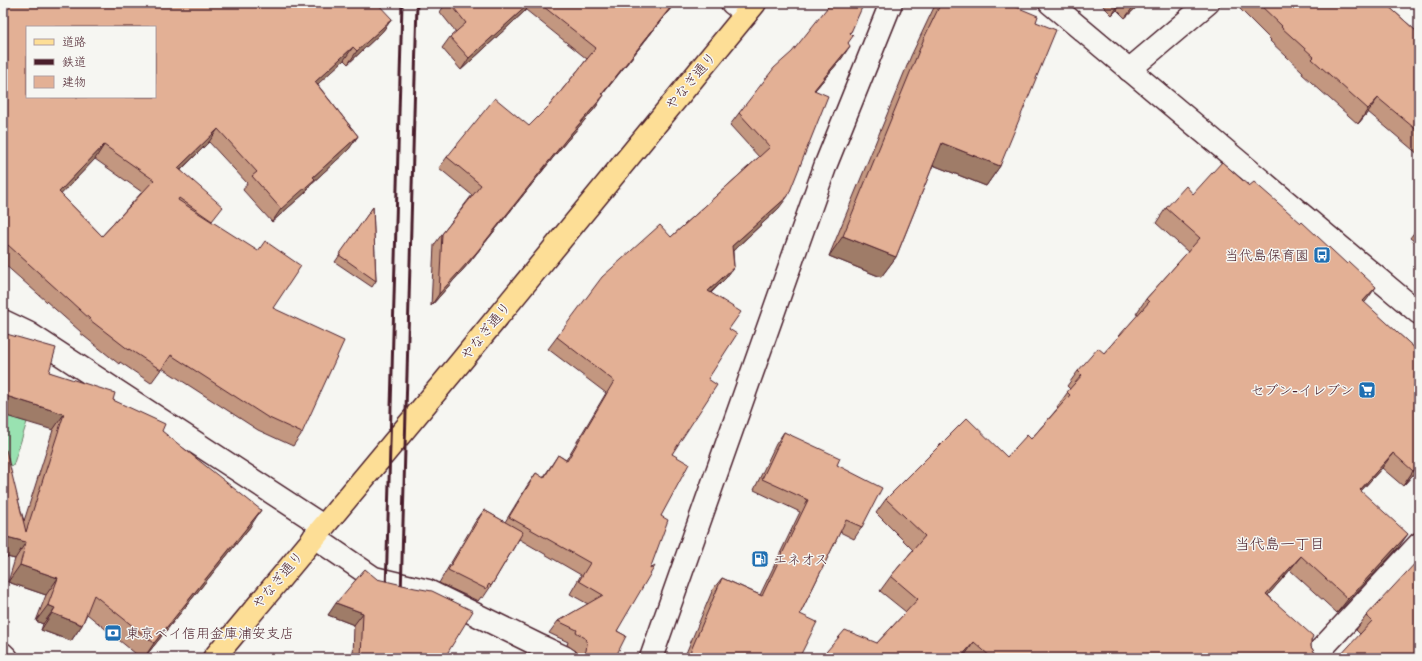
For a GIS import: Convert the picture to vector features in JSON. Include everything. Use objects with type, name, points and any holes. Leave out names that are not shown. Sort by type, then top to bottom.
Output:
[{"type":"main road","name":"やなぎ通り","points":[[214,658],[319,532],[744,7]]},
{"type":"street","points":[[651,658],[826,164],[891,3]]},
{"type":"street","points":[[1050,3],[1419,313]]},
{"type":"street","points":[[1128,70],[1208,3]]},
{"type":"street","points":[[3,321],[28,333],[319,532],[374,578],[428,591],[566,658]]},
{"type":"street","points":[[1313,658],[1419,544]]},
{"type":"street","points":[[3,654],[7,658]]},
{"type":"green space","points":[[3,415],[27,422],[13,466],[3,463]]},
{"type":"building","points":[[3,3],[377,3],[392,19],[357,51],[353,47],[315,82],[358,136],[313,177],[315,179],[281,209],[252,176],[257,172],[218,129],[178,168],[223,207],[212,221],[179,198],[178,200],[258,251],[265,241],[301,266],[273,308],[344,341],[302,433],[267,417],[171,355],[161,370],[129,350],[90,320],[8,245],[3,250]],"holes":[[[104,145],[154,180],[102,236],[59,192]]]},
{"type":"building","points":[[450,3],[530,3],[469,58],[450,37],[466,23]]},
{"type":"building","points":[[539,3],[674,3],[602,94],[604,95],[568,137],[476,253],[439,294],[442,234],[481,185],[447,157],[495,98],[529,126],[549,106],[596,48]]},
{"type":"building","points":[[831,3],[864,3],[850,33],[853,36],[848,43],[850,46],[814,90],[828,96],[788,196],[732,246],[734,267],[708,291],[741,312],[729,329],[737,334],[708,379],[717,385],[672,454],[689,464],[661,516],[668,520],[650,569],[655,566],[617,631],[626,636],[615,658],[576,658],[581,656],[586,651],[587,644],[585,638],[576,632],[577,630],[558,621],[603,595],[579,581],[590,563],[509,517],[536,473],[544,478],[558,455],[567,461],[614,381],[557,337],[602,277],[660,225],[671,237],[770,147],[739,113],[774,68],[792,52]]},
{"type":"building","points":[[941,3],[1007,3],[1038,16],[1036,22],[1056,30],[1000,166],[942,143],[896,257],[843,236],[925,36]]},
{"type":"building","points":[[1258,3],[1385,3],[1416,31],[1419,29],[1419,132],[1378,98],[1368,109],[1312,59],[1314,57],[1281,27],[1282,26]]},
{"type":"building","points":[[1222,162],[1249,186],[1254,182],[1301,223],[1302,222],[1347,264],[1349,262],[1376,287],[1363,301],[1419,352],[1419,465],[1413,471],[1393,453],[1360,490],[1408,534],[1348,599],[1301,556],[1266,594],[1313,636],[1311,647],[1315,653],[1321,656],[1331,653],[1337,658],[992,658],[974,642],[960,658],[934,658],[932,656],[930,658],[821,658],[845,630],[877,643],[918,599],[891,576],[925,536],[886,499],[967,418],[1007,457],[1027,435],[1031,439],[1070,395],[1067,392],[1082,375],[1078,371],[1098,348],[1104,353],[1149,302],[1146,299],[1200,238],[1166,208],[1186,186],[1193,194]]},
{"type":"building","points":[[373,207],[376,281],[339,255]]},
{"type":"building","points":[[3,333],[56,348],[49,372],[115,393],[113,400],[165,424],[162,431],[261,510],[154,643],[94,595],[82,625],[52,613],[55,608],[48,605],[58,578],[20,565],[26,542],[3,536],[3,449],[6,450],[26,532],[64,414],[3,395]]},
{"type":"building","points":[[784,432],[840,458],[837,465],[882,488],[862,527],[846,520],[800,614],[817,622],[799,658],[693,658],[694,657],[689,655],[722,578],[762,596],[808,500],[762,479]]},
{"type":"building","points":[[484,510],[523,532],[491,586],[489,584],[486,589],[448,570]]},
{"type":"building","points":[[1419,559],[1419,658],[1338,658],[1372,621],[1366,616]]},
{"type":"building","points":[[365,569],[377,579],[432,591],[473,611],[445,657],[446,658],[361,658],[363,613],[336,603]]},
{"type":"building","points":[[564,655],[576,658],[562,658]]},
{"type":"railway","points":[[386,592],[402,3]]},
{"type":"railway","points":[[401,597],[417,3]]},
{"type":"place","name":"当代島保育園","points":[[1322,255]]},
{"type":"place","name":"セブン-イレブン","points":[[1367,390]]},
{"type":"place","name":"エネオス","points":[[760,559]]},
{"type":"place","name":"東京ベイ信用金庫浦安支店","points":[[113,633]]},
{"type":"district","name":"当代島一丁目","points":[[1280,544]]}]
